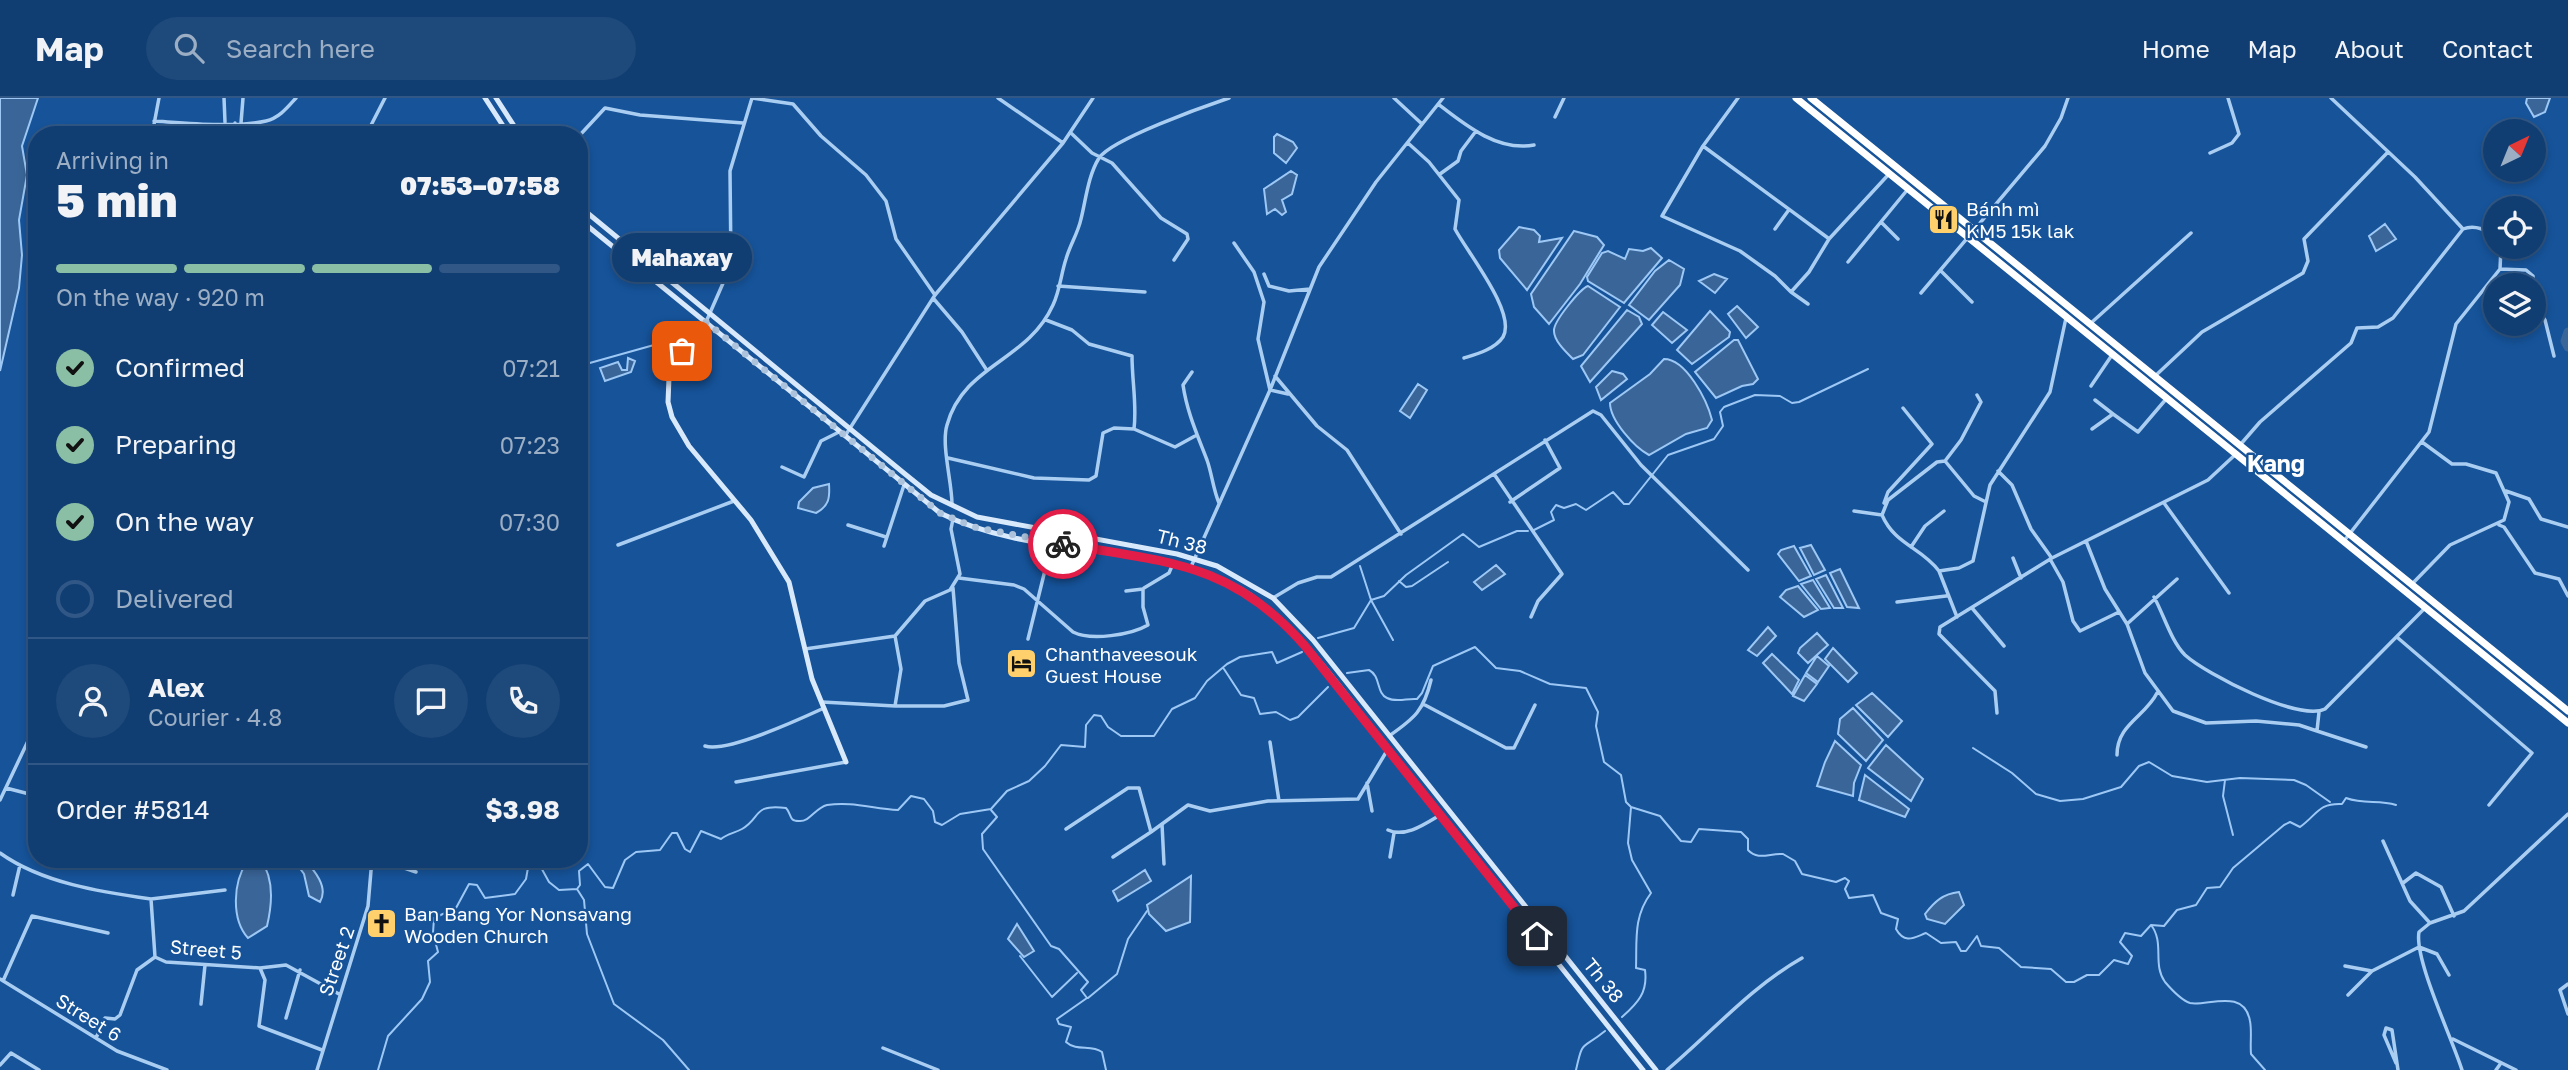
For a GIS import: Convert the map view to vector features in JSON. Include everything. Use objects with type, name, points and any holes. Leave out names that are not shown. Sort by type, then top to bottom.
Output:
[{"type":"highway","points":[[1796,98],[2147,384],[2347,538],[2412,584],[2568,723]]},
{"type":"highway","points":[[1811,98],[2242,446],[2425,608],[2568,711]]},
{"type":"highway","points":[[1867,156],[1872,148]]},
{"type":"street","points":[[153,126],[159,98]]},
{"type":"street","points":[[224,98],[225,122]]},
{"type":"street","points":[[237,126],[243,98]]},
{"type":"street","points":[[154,121],[266,121],[282,114],[296,98]]},
{"type":"street","points":[[371,126],[385,98]]},
{"type":"street","points":[[485,98],[503,126]]},
{"type":"street","points":[[496,98],[514,126]]},
{"type":"street","points":[[736,782],[846,762],[804,649],[789,582],[736,500],[678,430],[668,402],[667,389],[674,366],[711,315],[731,265],[730,171],[752,98],[793,104],[821,136],[866,175],[886,201],[897,239],[986,369]]},
{"type":"street","points":[[998,98],[1063,143]]},
{"type":"street","points":[[782,467],[804,477],[821,441],[850,429],[934,296],[1063,143],[1093,98]]},
{"type":"street","points":[[952,507],[946,426],[965,390],[986,369],[1021,348],[1046,320],[1080,222],[1088,185],[1100,157],[1139,135],[1229,98]]},
{"type":"street","points":[[1394,98],[1422,124]]},
{"type":"street","points":[[1190,569],[1270,390],[1319,267],[1345,228],[1443,98]]},
{"type":"street","points":[[1555,117],[1564,98]]},
{"type":"street","points":[[1738,98],[1703,146],[1662,216],[1740,251],[1808,304]]},
{"type":"street","points":[[1922,293],[1976,232],[2045,146],[2061,118],[2068,98]]},
{"type":"street","points":[[2210,153],[2232,143],[2239,134],[2228,98]]},
{"type":"street","points":[[2331,98],[2463,229]]},
{"type":"street","points":[[1438,104],[1476,131],[1500,142],[1520,146],[1534,145]]},
{"type":"street","points":[[588,126],[605,108],[640,116],[743,123]]},
{"type":"street","points":[[1440,174],[1455,165],[1461,151],[1476,131]]},
{"type":"street","points":[[1071,133],[1100,157],[1112,163],[1161,218],[1187,234],[1188,239],[1174,260]]},
{"type":"street","points":[[1408,143],[1440,174],[1460,203],[1454,219],[1455,229],[1498,300],[1506,322],[1503,337],[1496,344],[1464,358]]},
{"type":"street","points":[[1703,146],[1829,239]]},
{"type":"street","points":[[2147,384],[2202,332],[2303,273],[2308,261],[2304,239],[2332,213],[2350,188],[2388,152]]},
{"type":"street","points":[[1791,292],[1809,272],[1829,239],[1889,174]]},
{"type":"street","points":[[1848,262],[1908,189]]},
{"type":"street","points":[[1775,229],[1788,211]]},
{"type":"street","name":"Th 38","points":[[588,213],[850,429],[932,495],[952,507],[976,517],[1194,558],[1241,578],[1273,598],[1313,640],[1656,1070]]},
{"type":"street","points":[[1881,222],[1898,239]]},
{"type":"street","name":"Th 38","points":[[588,226],[904,485],[953,519],[974,527],[1190,569],[1234,585],[1267,607],[1297,637],[1361,715],[1643,1070]]},
{"type":"street","points":[[1997,713],[1995,691],[1939,634],[1940,627],[2051,558],[2208,480],[2237,454],[2260,422],[2351,343],[2357,328],[2378,327],[2393,318],[2463,229],[2472,227],[2483,229]]},
{"type":"street","points":[[2090,324],[2191,233]]},
{"type":"street","points":[[1234,243],[1254,272],[1264,302],[1258,339],[1270,390]]},
{"type":"street","points":[[2347,538],[2430,429],[2455,324],[2500,269],[2500,259]]},
{"type":"street","points":[[2500,269],[2526,270],[2530,273]]},
{"type":"street","points":[[1941,271],[1972,302]]},
{"type":"street","points":[[1264,274],[1269,286],[1289,291],[1310,289]]},
{"type":"street","points":[[1058,286],[1145,292]]},
{"type":"street","points":[[1939,571],[1959,568],[1973,561],[1984,501],[1998,471],[2050,392],[2066,318]]},
{"type":"street","points":[[1046,320],[1072,330],[1089,344],[1132,356],[1133,400],[1137,409],[1134,429]]},
{"type":"street","points":[[2546,324],[2554,356]]},
{"type":"street","points":[[2091,386],[2112,355]]},
{"type":"street","points":[[1192,372],[1182,385],[1195,436],[1206,459],[1219,503]]},
{"type":"street","points":[[1275,376],[1317,426],[1346,450],[1401,534]]},
{"type":"street","points":[[1270,390],[1288,394]]},
{"type":"street","points":[[1884,505],[1937,463],[1945,461],[1978,412],[1981,402],[1977,395]]},
{"type":"street","points":[[2095,400],[2138,432],[2167,398]]},
{"type":"street","points":[[1903,408],[1932,444],[1888,492],[1882,515],[1895,538],[1911,547],[1939,571],[1946,596],[1957,617]]},
{"type":"street","points":[[1273,598],[1307,580],[1331,578],[1588,412],[1597,412],[1649,473],[1748,570]]},
{"type":"street","points":[[2092,429],[2113,414]]},
{"type":"street","points":[[948,458],[1034,478],[1089,480],[1096,476],[1103,433],[1114,428],[1134,429],[1174,447],[1195,436]]},
{"type":"street","points":[[1510,502],[1560,468],[1544,439]]},
{"type":"street","points":[[2412,584],[2449,545],[2498,524],[2508,511],[2506,491],[2496,473],[2466,464],[2452,464],[2422,442]]},
{"type":"street","points":[[1945,461],[1974,496],[1984,501]]},
{"type":"street","points":[[1998,471],[2012,485],[2031,529],[2051,558],[2063,582],[2073,621],[2080,631],[2120,612]]},
{"type":"street","points":[[1494,474],[1510,502],[1562,574],[1538,601],[1531,617]]},
{"type":"street","points":[[884,546],[904,485]]},
{"type":"street","points":[[2506,491],[2529,499],[2541,519],[2568,527]]},
{"type":"street","points":[[618,545],[736,500]]},
{"type":"street","points":[[2164,503],[2229,593]]},
{"type":"street","points":[[1854,511],[1882,515]]},
{"type":"street","points":[[1911,547],[1925,526],[1944,511]]},
{"type":"street","points":[[974,527],[976,517]]},
{"type":"street","points":[[804,649],[895,636],[925,601],[943,595],[953,588],[959,578],[951,529],[953,519]]},
{"type":"street","points":[[2498,524],[2504,527],[2535,573],[2559,579],[2568,596]]},
{"type":"street","points":[[848,525],[886,537]]},
{"type":"street","points":[[2086,541],[2105,589],[2127,624],[2136,652],[2157,693],[2173,711],[2194,721],[2220,724],[2256,721],[2299,725],[2366,747]]},
{"type":"street","points":[[1028,639],[1052,542]]},
{"type":"street","points":[[2013,558],[2021,578]]},
{"type":"street","points":[[1126,590],[1143,589],[1169,573],[1172,564]]},
{"type":"street","points":[[959,578],[1014,585],[1038,599],[1077,635],[1128,635],[1148,625],[1143,607],[1143,589]]},
{"type":"street","points":[[2127,624],[2177,579]]},
{"type":"street","points":[[705,746],[713,749],[756,736],[823,705],[944,706],[968,700],[959,663],[953,588]]},
{"type":"street","points":[[1897,602],[1946,596]]},
{"type":"street","points":[[2154,597],[2185,654],[2208,672],[2291,708],[2319,712]]},
{"type":"street","points":[[1972,608],[2004,646]]},
{"type":"street","points":[[2317,731],[2319,712],[2398,638],[2425,608]]},
{"type":"street","points":[[895,636],[901,670],[895,706]]},
{"type":"street","points":[[2398,638],[2532,753],[2489,805]]},
{"type":"street","points":[[1389,736],[1409,723],[1425,705],[1431,680]]},
{"type":"street","points":[[2117,755],[2121,734],[2129,723],[2147,708],[2157,693]]},
{"type":"street","points":[[1425,705],[1506,748],[1514,748],[1535,705]]},
{"type":"street","points":[[1361,715],[1368,710]]},
{"type":"street","points":[[0,800],[28,741]]},
{"type":"street","points":[[1270,742],[1279,801]]},
{"type":"street","points":[[1113,857],[1188,805],[1210,811],[1279,801],[1358,799],[1388,749]]},
{"type":"street","points":[[1367,783],[1372,811]]},
{"type":"street","points":[[1066,829],[1128,788],[1136,787],[1139,788],[1151,832]]},
{"type":"street","points":[[6,788],[28,794]]},
{"type":"street","points":[[1388,830],[1394,833],[1411,830],[1440,814]]},
{"type":"street","points":[[2462,1070],[2422,967],[2419,932],[2430,923],[2464,911],[2568,814]]},
{"type":"street","points":[[1163,824],[1164,864]]},
{"type":"street","points":[[1390,857],[1394,833]]},
{"type":"street","points":[[2383,841],[2410,901],[2430,923]]},
{"type":"street","points":[[0,853],[28,868]]},
{"type":"street","points":[[13,895],[20,865]]},
{"type":"street","points":[[29,868],[100,892],[151,899],[225,890]]},
{"type":"street","name":"Street 2","points":[[317,1070],[366,914],[371,868]]},
{"type":"street","points":[[404,868],[416,872]]},
{"type":"street","points":[[2403,883],[2416,873],[2441,887],[2454,916]]},
{"type":"street","name":"Street 5","points":[[151,899],[155,957],[166,962],[205,965],[260,968],[286,965],[300,970],[320,986],[339,994]]},
{"type":"street","points":[[2,980],[33,916],[108,933]]},
{"type":"street","points":[[2347,995],[2372,971],[2419,947],[2437,954],[2449,975]]},
{"type":"street","points":[[1553,957],[1561,951]]},
{"type":"street","points":[[96,1038],[106,1018],[115,1019],[120,1015],[137,970],[155,957]]},
{"type":"street","points":[[1667,1070],[1717,1028],[1763,981],[1801,958]]},
{"type":"street","points":[[201,1004],[205,965]]},
{"type":"street","points":[[2345,966],[2372,971]]},
{"type":"street","points":[[260,968],[265,980],[259,1026],[322,1050]]},
{"type":"street","points":[[286,1018],[300,970]]},
{"type":"street","name":"Street 6","points":[[2,980],[117,1051],[167,1070]]},
{"type":"street","points":[[2568,984],[2560,990],[2560,996],[2568,1014]]},
{"type":"street","points":[[2396,1063],[2392,1030],[2386,1028],[2384,1035],[2398,1070]]},
{"type":"street","points":[[2451,1038],[2516,1070]]},
{"type":"street","points":[[883,1048],[938,1070]]},
{"type":"street","points":[[0,1065],[11,1053],[39,1070]]},
{"type":"street","points":[[2496,1070],[2501,1063]]},
{"type":"water","points":[[0,98],[38,98],[22,146],[27,175],[19,220],[22,255],[19,288],[0,371]]},
{"type":"water","points":[[2527,98],[2550,98],[2545,112],[2534,117],[2526,103]]},
{"type":"water","points":[[1277,134],[1293,142],[1297,148],[1286,163],[1274,153],[1274,137]]},
{"type":"water","points":[[1291,171],[1297,175],[1292,194],[1282,200],[1286,212],[1282,215],[1275,209],[1267,214],[1264,189]]},
{"type":"water","points":[[2385,224],[2396,239],[2376,251],[2369,236]]},
{"type":"water","points":[[1519,227],[1534,230],[1540,236],[1539,242],[1562,238],[1527,290],[1500,258],[1499,250]]},
{"type":"water","points":[[1574,231],[1597,237],[1604,245],[1580,284],[1549,324],[1534,307],[1531,294]]},
{"type":"water","points":[[1651,248],[1662,258],[1624,303],[1588,281],[1587,277],[1602,253],[1608,251],[1625,259],[1629,249],[1643,251]]},
{"type":"water","points":[[1669,260],[1684,269],[1680,285],[1649,320],[1629,305],[1655,271]]},
{"type":"water","points":[[1714,274],[1727,279],[1715,293],[1699,281]]},
{"type":"water","points":[[1588,286],[1620,307],[1583,355],[1573,359],[1556,339],[1554,331],[1568,306]]},
{"type":"water","points":[[1737,306],[1758,327],[1746,338],[1728,314]]},
{"type":"water","points":[[1627,310],[1639,317],[1642,324],[1590,382],[1581,366]]},
{"type":"water","points":[[1710,311],[1730,332],[1729,337],[1692,364],[1677,350]]},
{"type":"water","points":[[1663,312],[1687,330],[1672,343],[1652,325]]},
{"type":"water","points":[[1734,340],[1738,340],[1758,379],[1753,384],[1716,398],[1695,372]]},
{"type":"water","points":[[628,358],[635,361],[631,372],[605,381],[600,368],[618,362],[622,370],[627,370]]},
{"type":"water","points":[[1664,359],[1672,361],[1688,373],[1712,420],[1707,428],[1686,434],[1649,455],[1624,432],[1614,417],[1610,403],[1650,374]]},
{"type":"water","points":[[1612,371],[1623,374],[1627,379],[1601,400],[1596,387]]},
{"type":"water","points":[[1418,384],[1427,390],[1410,418],[1400,411]]},
{"type":"water","points":[[829,484],[828,501],[824,507],[816,513],[798,508],[799,502],[813,488]]},
{"type":"water","points":[[1811,545],[1825,570],[1814,575],[1800,548]]},
{"type":"water","points":[[1794,546],[1811,576],[1799,581],[1778,554],[1781,550]]},
{"type":"water","points":[[1496,565],[1505,574],[1482,590],[1474,582]]},
{"type":"water","points":[[1840,569],[1859,608],[1847,607],[1830,573]]},
{"type":"water","points":[[1826,575],[1843,608],[1834,608],[1816,579]]},
{"type":"water","points":[[1813,580],[1830,608],[1821,609],[1801,584]]},
{"type":"water","points":[[1798,586],[1818,610],[1804,617],[1780,597],[1786,590]]},
{"type":"water","points":[[1768,627],[1776,636],[1757,656],[1748,650]]},
{"type":"water","points":[[1817,633],[1828,645],[1808,663],[1798,653]]},
{"type":"water","points":[[1833,648],[1857,673],[1848,682],[1825,659]]},
{"type":"water","points":[[1772,654],[1799,680],[1792,694],[1763,663]]},
{"type":"water","points":[[1817,656],[1829,666],[1818,682],[1806,673]]},
{"type":"water","points":[[1805,675],[1817,684],[1804,701],[1793,696]]},
{"type":"water","points":[[1872,693],[1902,721],[1888,737],[1856,705]]},
{"type":"water","points":[[1853,708],[1883,740],[1866,761],[1838,734],[1840,719]]},
{"type":"water","points":[[1835,741],[1861,765],[1854,783],[1853,796],[1817,786]]},
{"type":"water","points":[[1886,745],[1923,779],[1911,801],[1868,768]]},
{"type":"water","points":[[1865,775],[1909,809],[1905,817],[1859,800]]},
{"type":"water","points":[[266,868],[271,892],[267,926],[248,938],[239,921],[236,900],[242,870]]},
{"type":"water","points":[[300,868],[312,868],[316,873],[323,890],[320,902],[309,896],[304,874]]},
{"type":"water","points":[[1145,870],[1151,881],[1118,901],[1113,891]]},
{"type":"water","points":[[1191,876],[1190,922],[1166,931],[1149,914],[1147,905]]},
{"type":"water","points":[[1959,892],[1964,905],[1945,924],[1927,919],[1925,914],[1936,902],[1948,894]]},
{"type":"water","points":[[1017,924],[1034,951],[1024,957],[1008,939]]},
{"type":"waterway","points":[[2568,332],[2565,341],[2568,347]]},
{"type":"waterway","points":[[588,363],[654,345]]},
{"type":"waterway","points":[[1534,530],[1554,520],[1551,512],[1556,505],[1564,508],[1576,504],[1586,510],[1613,492],[1624,504],[1629,504],[1668,455],[1714,439],[1723,426],[1720,412],[1724,407],[1755,395],[1780,396],[1792,403],[1799,402],[1868,369]]},
{"type":"waterway","points":[[1318,638],[1354,628],[1371,600],[1384,596],[1406,575],[1463,534],[1479,547],[1517,531],[1528,531]]},
{"type":"waterway","points":[[1399,581],[1406,587],[1412,586],[1448,562]]},
{"type":"waterway","points":[[1360,566],[1371,600],[1393,640]]},
{"type":"waterway","points":[[1347,673],[1369,670],[1387,698],[1417,699],[1433,666],[1475,647],[1496,668],[1520,671],[1550,684],[1586,688],[1598,712],[1596,726],[1604,762],[1621,775],[1626,802],[1631,807],[1660,816],[1681,841],[1691,842],[1699,829],[1741,832],[1748,839],[1748,850],[1756,855],[1783,854],[1795,861],[1802,874],[1836,882],[1845,878],[1849,881],[1845,889],[1849,898],[1873,895],[1881,913],[1898,919],[1896,929],[1903,937],[1910,938],[1926,933],[1941,943],[1956,942],[1961,951],[1966,951],[1977,936],[1981,946],[1999,948],[2021,967],[2051,969],[2066,982],[2074,982],[2087,975],[2099,975],[2114,960],[2128,964],[2132,956],[2120,942],[2125,933],[2141,936],[2151,925],[2164,926],[2177,910],[2196,905],[2207,888],[2220,887],[2233,868],[2284,825],[2290,822],[2300,827],[2323,807],[2342,804],[2346,798],[2396,805]]},
{"type":"waterway","points":[[588,864],[605,887],[613,888],[625,860],[636,852],[660,850],[672,833],[677,833],[685,849],[690,852],[701,831],[721,839],[742,829],[762,810],[775,807],[786,808],[793,820],[803,821],[827,805],[898,810],[911,796],[924,799],[933,811],[935,822],[942,825],[960,814],[991,809],[1007,791],[1029,781],[1061,745],[1085,747],[1086,725],[1094,715],[1101,716],[1108,727],[1121,736],[1154,736],[1172,709],[1195,698],[1207,681],[1227,664],[1240,657],[1272,652],[1277,663],[1302,652]]},
{"type":"waterway","points":[[1224,669],[1241,695],[1254,698],[1260,714],[1276,712],[1290,720],[1298,717],[1328,687]]},
{"type":"waterway","points":[[1973,748],[2012,773],[2036,794],[2060,801],[2083,799],[2121,787],[2139,766],[2149,762],[2172,776],[2207,782],[2240,778],[2294,780],[2330,802]]},
{"type":"waterway","points":[[2225,780],[2223,796],[2233,835]]},
{"type":"waterway","points":[[1622,1017],[1637,1002],[1645,985],[1645,970],[1636,968],[1636,939],[1641,911],[1651,893],[1632,860],[1628,843],[1631,807]]},
{"type":"waterway","points":[[991,810],[997,817],[982,834],[983,849],[1051,946],[1059,949],[1088,982],[1081,990],[1087,998],[1057,1019],[1059,1024],[1071,1027],[1066,1042],[1075,1047],[1093,1048],[1102,1052],[1106,1070]]},
{"type":"waterway","points":[[378,1070],[388,1036],[422,999],[430,982],[428,961],[438,952],[433,933],[434,918],[456,908],[469,884],[477,885],[485,898],[515,894],[526,879],[528,868]]},
{"type":"waterway","points":[[541,868],[549,882],[559,890],[577,889],[580,885],[579,871],[583,868]]},
{"type":"waterway","points":[[577,889],[584,900],[587,934],[614,1004],[663,1040],[689,1070]]},
{"type":"waterway","points":[[1088,998],[1117,974],[1128,939],[1147,911]]},
{"type":"waterway","points":[[2151,925],[2157,939],[2159,968],[2165,982],[2190,1003],[2233,1001],[2240,1004],[2250,1021],[2251,1054],[2265,1070]]},
{"type":"waterway","points":[[1020,956],[1052,997],[1077,973]]},
{"type":"waterway","points":[[1576,1070],[1582,1049],[1605,1031]]},
{"type":"way so far","points":[[682,351],[706,322],[940,513],[974,527],[1063,544]]},
{"type":"place","name":"Bánh mì KM5 15k lak","points":[[1943,219]]},
{"type":"place","name":"Mahaxay","points":[[682,351]]},
{"type":"place","name":"Chanthaveesouk Guest House","points":[[1022,664]]},
{"type":"place","name":"Ban Bang Yor Nonsavang Wooden Church","points":[[381,924]]},
{"type":"district","name":"Kang","points":[[2276,463]]},
{"type":"route","points":[[1063,544],[1190,569],[1234,585],[1267,607],[1305,646],[1537,936]]}]
